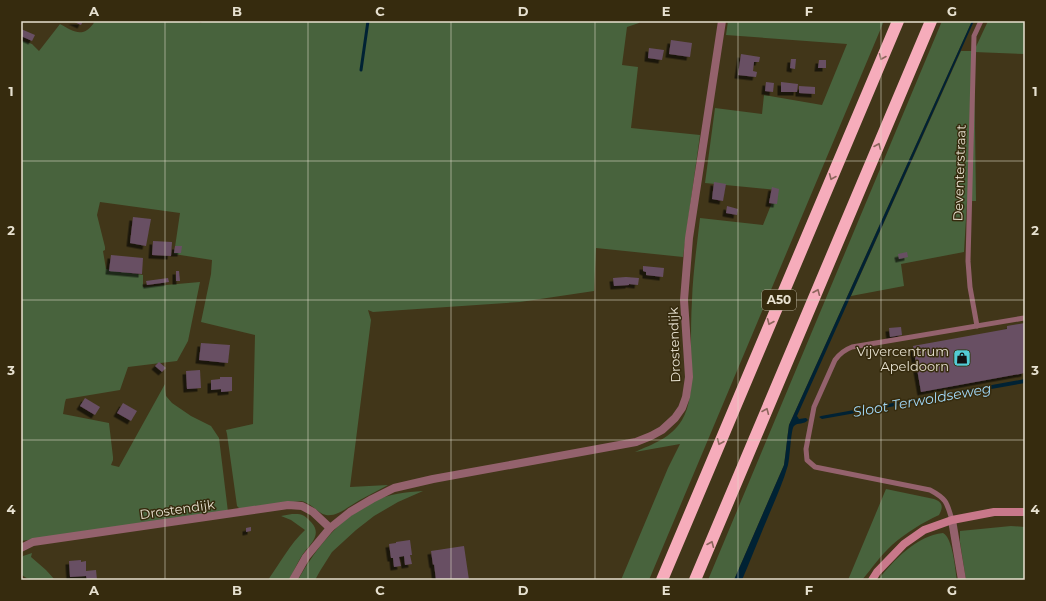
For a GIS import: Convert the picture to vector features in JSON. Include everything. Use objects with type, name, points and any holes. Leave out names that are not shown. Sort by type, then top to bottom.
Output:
[{"type":"highway","name":"A50","points":[[662,580],[898,21]]},
{"type":"highway","name":"A50","points":[[695,580],[931,21]]},
{"type":"street","name":"Drostendijk","points":[[293,580],[306,557],[330,528],[350,512],[394,488],[433,479],[636,442],[662,430],[682,408],[690,377],[684,300],[689,238],[722,21]]},
{"type":"street","name":"Drostendijk","points":[[21,548],[33,542],[288,505],[302,506],[313,512],[330,528]]},
{"type":"street","points":[[872,580],[877,572],[904,544],[924,530],[952,520],[994,512],[1025,512]]},
{"type":"street","points":[[952,520],[962,580]]},
{"type":"lane","name":"Deventerstraat","points":[[976,326],[968,261],[974,36],[981,21]]},
{"type":"lane","points":[[952,520],[947,503],[939,495],[930,490],[815,467],[807,460],[806,449],[814,407],[835,360],[839,354],[852,347],[1024,318]]},
{"type":"green space","points":[[95,21],[196,21],[201,23],[202,21],[639,21],[639,23],[627,27],[622,65],[638,67],[631,128],[700,135],[683,257],[596,248],[594,291],[520,302],[373,312],[368,310],[371,320],[350,487],[388,485],[339,512],[330,515],[323,514],[301,501],[240,509],[237,506],[226,430],[253,424],[255,335],[201,322],[211,274],[212,260],[174,254],[180,213],[100,202],[97,215],[105,247],[105,250],[103,251],[106,269],[143,275],[143,287],[200,282],[188,341],[177,361],[128,367],[120,390],[66,399],[63,414],[109,423],[113,457],[111,465],[119,467],[165,384],[166,396],[172,403],[191,416],[211,426],[219,438],[228,512],[21,541],[21,40],[32,44],[39,51],[60,24],[74,31],[83,32],[91,27]]},
{"type":"green space","points":[[728,21],[884,21],[649,580],[621,580],[668,468],[680,444],[635,452],[667,436],[678,426],[686,412],[691,385],[691,324],[695,259],[700,218],[763,225],[777,190],[705,183],[715,108],[762,114],[764,95],[822,105],[847,44],[726,35]]},
{"type":"green space","points":[[942,21],[972,21],[789,425],[784,465],[734,580],[708,580]]},
{"type":"green space","points":[[988,21],[1025,21],[1025,54],[974,52],[976,201],[967,201],[964,252],[901,264],[904,286],[851,296],[961,51],[974,51]]},
{"type":"green space","points":[[886,489],[934,499],[940,503],[942,507],[941,512],[939,515],[915,528],[892,545],[880,557],[862,580],[848,580]]},
{"type":"green space","points":[[423,491],[398,502],[374,516],[356,530],[332,552],[315,580],[298,580],[325,540],[351,516],[369,504],[380,499],[398,494]]},
{"type":"green space","points":[[292,514],[303,515],[307,518],[314,525],[316,535],[299,560],[289,580],[268,580],[290,547],[305,530],[291,520],[281,516]]},
{"type":"green space","points":[[1011,526],[1025,527],[1025,580],[966,580],[960,542],[960,531]]},
{"type":"green space","points":[[943,533],[949,541],[951,547],[957,580],[878,580],[906,550],[924,539]]},
{"type":"green space","points":[[32,553],[31,557],[55,580],[33,580],[28,579],[21,574],[21,559],[23,556]]},
{"type":"water","points":[[972,21],[974,21],[797,416],[799,419],[806,418],[808,420],[794,426],[793,428],[789,461],[786,472],[742,580],[734,580],[784,465],[789,425]]},
{"type":"water","name":"Sloot Terwoldseweg","points":[[1025,379],[1025,383],[822,419],[819,417],[821,416]]},
{"type":"building","points":[[72,21],[83,21],[81,25]]},
{"type":"building","points":[[21,29],[35,35],[32,41],[21,36]]},
{"type":"building","points":[[671,40],[692,43],[690,57],[669,54]]},
{"type":"building","points":[[649,48],[664,50],[662,60],[648,58]]},
{"type":"building","points":[[741,54],[760,57],[759,62],[754,62],[753,71],[757,72],[756,77],[738,75]]},
{"type":"building","points":[[791,59],[796,59],[795,69],[790,68]]},
{"type":"building","points":[[819,60],[826,60],[826,68],[818,68]]},
{"type":"building","points":[[766,82],[774,83],[773,92],[765,91]]},
{"type":"building","points":[[781,82],[798,84],[797,92],[781,92]]},
{"type":"building","points":[[799,86],[815,87],[815,94],[799,93]]},
{"type":"building","points":[[714,182],[726,184],[723,201],[712,199]]},
{"type":"building","points":[[772,187],[779,189],[777,204],[769,203]]},
{"type":"building","points":[[727,206],[738,209],[737,215],[726,213]]},
{"type":"building","points":[[133,217],[151,219],[146,246],[130,243]]},
{"type":"building","points":[[153,241],[172,242],[171,256],[152,255]]},
{"type":"building","points":[[175,246],[182,246],[181,253],[174,253]]},
{"type":"building","points":[[907,252],[908,257],[899,259],[898,254]]},
{"type":"building","points":[[111,255],[143,258],[142,274],[109,271]]},
{"type":"building","points":[[643,266],[664,268],[663,277],[646,275],[646,272],[643,271]]},
{"type":"building","points":[[176,271],[179,271],[180,281],[176,281]]},
{"type":"building","points":[[168,278],[169,282],[147,285],[146,281]]},
{"type":"building","points":[[613,278],[639,278],[638,285],[629,284],[614,286]]},
{"type":"building","points":[[1025,323],[1025,373],[921,392],[913,346],[1007,329],[1007,326]]},
{"type":"building","points":[[901,327],[902,335],[890,337],[889,328]]},
{"type":"building","points":[[201,343],[230,345],[228,363],[199,360]]},
{"type":"building","points":[[159,362],[166,368],[162,372],[155,366]]},
{"type":"building","points":[[200,370],[201,388],[187,389],[186,371]]},
{"type":"building","points":[[220,377],[232,377],[232,391],[221,392],[221,389],[211,390],[211,380],[220,379]]},
{"type":"building","points":[[85,398],[100,407],[95,415],[80,406]]},
{"type":"building","points":[[123,403],[137,411],[131,421],[117,413]]},
{"type":"building","points":[[251,527],[251,531],[246,532],[246,528]]},
{"type":"building","points":[[410,540],[412,555],[410,555],[412,564],[405,565],[404,556],[399,557],[401,566],[394,567],[389,544]]},
{"type":"building","points":[[464,546],[469,580],[436,580],[431,551]]},
{"type":"building","points":[[81,560],[81,562],[86,561],[86,571],[96,570],[97,580],[87,580],[86,576],[70,577],[69,561]]},
{"type":"waterway","points":[[361,70],[368,21]]},
{"type":"place","name":"Vijvercentrum Apeldoorn","points":[[962,358]]}]
